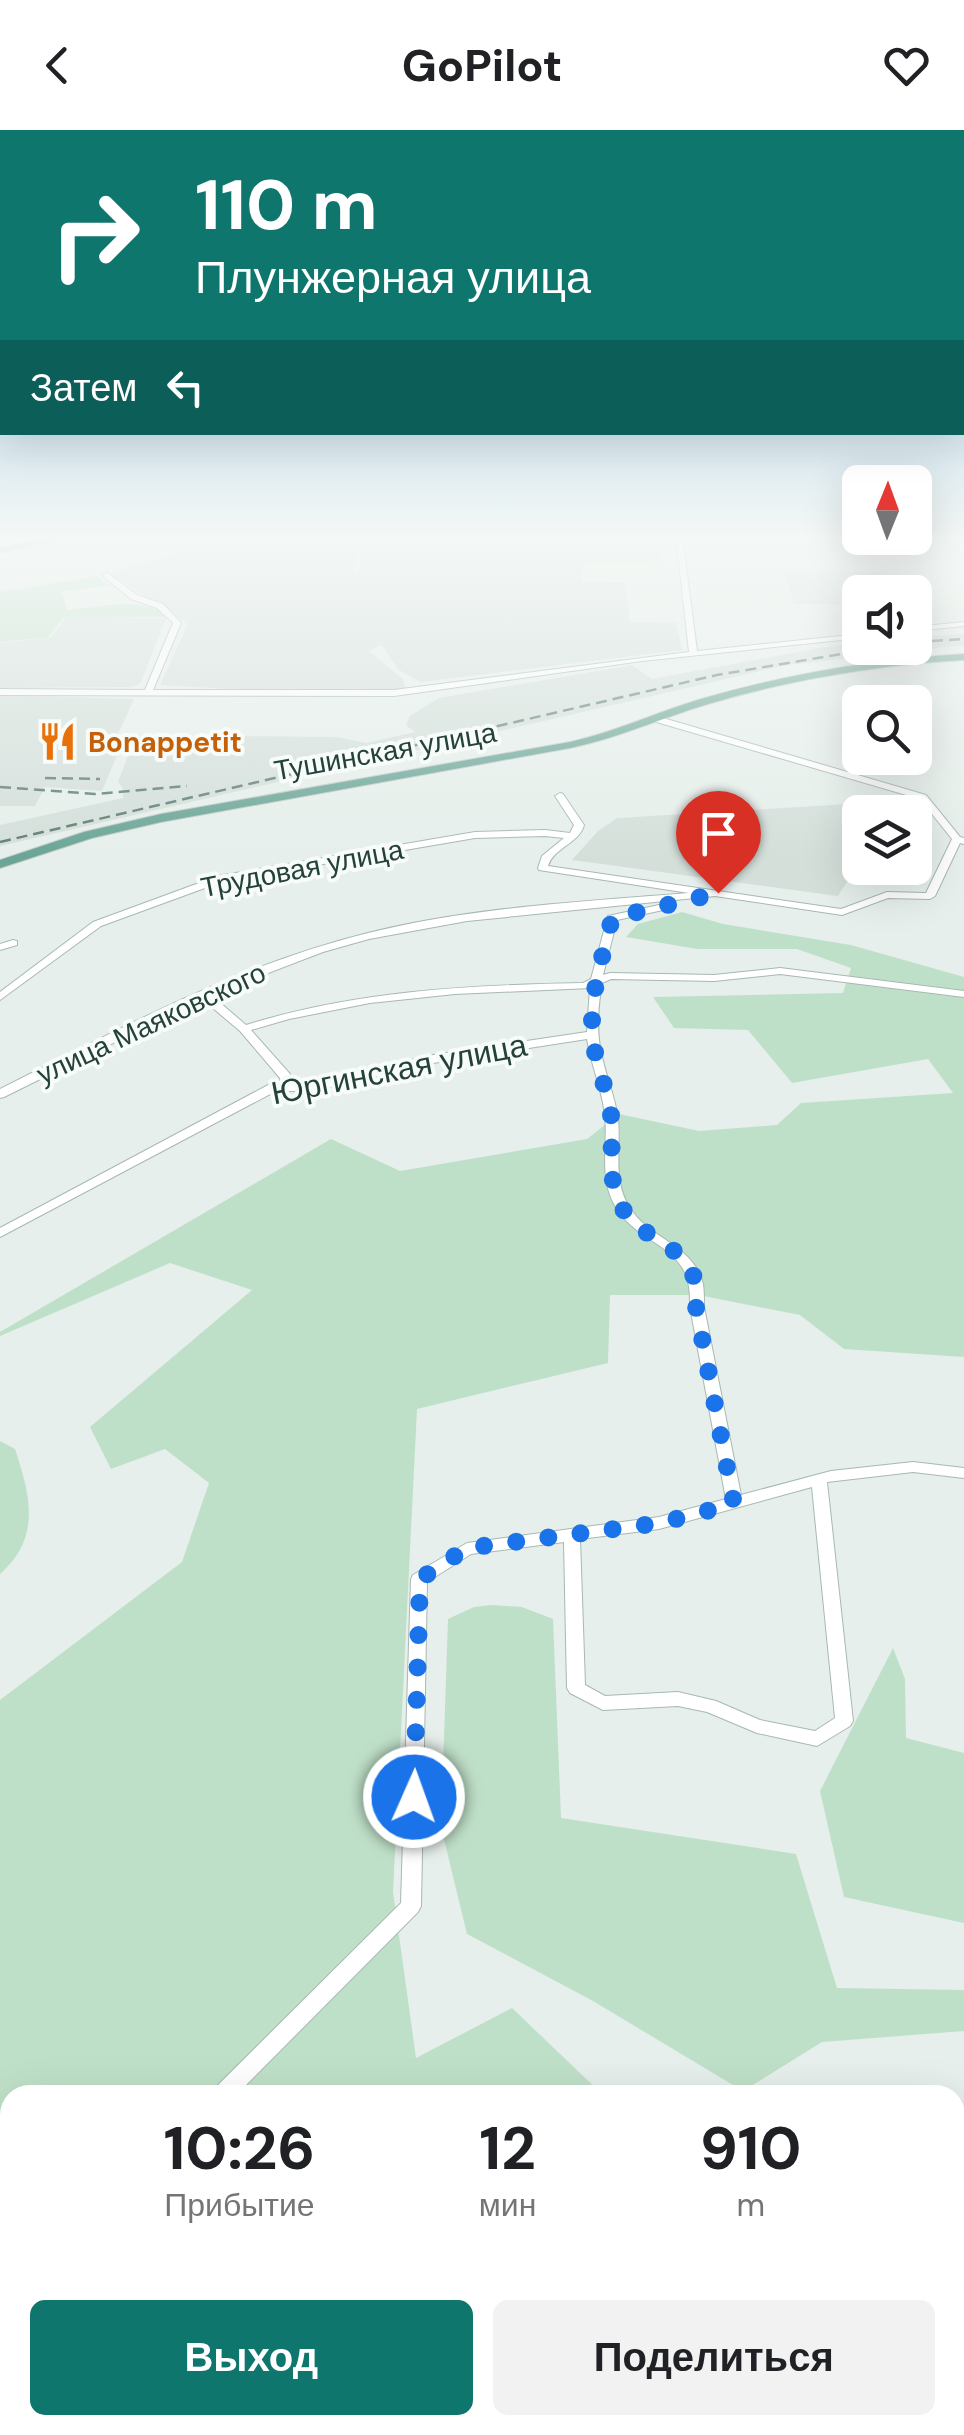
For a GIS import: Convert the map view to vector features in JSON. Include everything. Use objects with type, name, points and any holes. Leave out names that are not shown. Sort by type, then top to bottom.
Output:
[{"type":"main road","name":"Тушинская улица","points":[[0,864],[88,835],[161,818],[606,737],[702,702],[832,670],[964,657]]},
{"type":"street","points":[[148,692],[169,644]]},
{"type":"street","points":[[692,644],[693,653]]},
{"type":"street","points":[[0,692],[394,693],[786,644]]},
{"type":"street","points":[[560,796],[579,826],[573,836],[545,858],[543,868],[842,912],[887,894],[930,896],[960,840],[922,797],[656,718]]},
{"type":"street","name":"Трудовая улица","points":[[0,997],[97,924],[222,878],[475,835],[544,832],[573,836]]},
{"type":"street","points":[[718,893],[612,918],[596,982],[592,1035],[612,1129],[608,1151],[617,1197],[631,1220],[685,1259],[699,1282],[696,1307],[734,1504]]},
{"type":"street","name":"улица Маяковского","points":[[0,1094],[202,993],[322,949],[397,931],[500,915],[718,893]]},
{"type":"street","points":[[0,947],[13,943]]},
{"type":"street","points":[[244,1029],[334,1003],[401,994],[584,986],[610,976],[714,978],[780,971],[964,994]]},
{"type":"street","points":[[202,993],[244,1029],[286,1078],[286,1085]]},
{"type":"street","name":"Юргинская улица","points":[[0,1233],[274,1087],[313,1087],[433,1059],[592,1035]]},
{"type":"street","points":[[232,2085],[411,1906],[420,1579],[467,1548],[660,1523],[819,1479],[912,1467],[964,1474]]},
{"type":"street","points":[[572,1534],[576,1688],[603,1704],[678,1699],[710,1706],[757,1726],[816,1740],[844,1720],[819,1479]]},
{"type":"shaded area","points":[[0,644],[156,644],[140,684],[131,687],[0,688]]},
{"type":"shaded area","points":[[179,644],[681,644],[682,650],[421,682],[399,670],[382,645],[368,651],[402,678],[406,689],[266,691],[160,685]]},
{"type":"shaded area","points":[[932,644],[964,645],[932,649]]},
{"type":"shaded area","points":[[842,645],[842,659],[787,665],[0,846],[0,825],[123,798],[118,782],[136,735],[336,737],[366,743],[415,732],[406,725],[410,716],[439,698],[632,665],[652,679]]},
{"type":"shaded area","points":[[0,695],[134,699],[113,745],[121,746],[102,791],[45,787],[35,806],[0,806]]},
{"type":"shaded area","points":[[842,804],[842,885],[845,885],[838,896],[572,860],[598,831],[617,818]]},
{"type":"green space","points":[[682,912],[723,924],[851,945],[964,977],[964,1357],[844,1349],[800,1315],[698,1295],[610,1295],[608,1363],[417,1409],[393,1892],[416,2058],[512,2008],[593,2085],[0,2085],[0,1700],[182,1562],[209,1483],[165,1449],[111,1469],[90,1427],[252,1290],[170,1263],[0,1336],[0,1332],[331,1139],[400,1171],[587,1139],[619,1114],[699,1131],[777,1125],[801,1103],[953,1093],[928,1059],[792,1083],[748,1030],[674,1028],[653,997],[843,993],[851,968],[797,949],[697,949],[626,937],[638,924]]},
{"type":"green space","points":[[0,1441],[15,1449],[29,1516],[22,1546],[0,1574]]},
{"type":"green space","points":[[474,1607],[522,1607],[553,1619],[561,1818],[796,1854],[837,1988],[964,1990],[964,2031],[822,2042],[753,2085],[733,2085],[593,2001],[467,1934],[441,1827],[448,1619]]},
{"type":"green space","points":[[893,1648],[905,1679],[906,1738],[964,1753],[964,1923],[844,1897],[820,1791]]},
{"type":"railway","points":[[0,842],[717,675],[842,654]]},
{"type":"railway","points":[[45,778],[100,779]]},
{"type":"railway","points":[[0,787],[95,794],[187,786]]},
{"type":"place","name":"Bonappetit","points":[[58,742]]},
{"type":"route","points":[[414,1797],[420,1579],[467,1548],[660,1523],[734,1504],[696,1307],[699,1282],[685,1259],[631,1220],[617,1197],[608,1151],[612,1129],[608,1102],[592,1035],[596,982],[612,918],[685,904],[718,893]]}]
